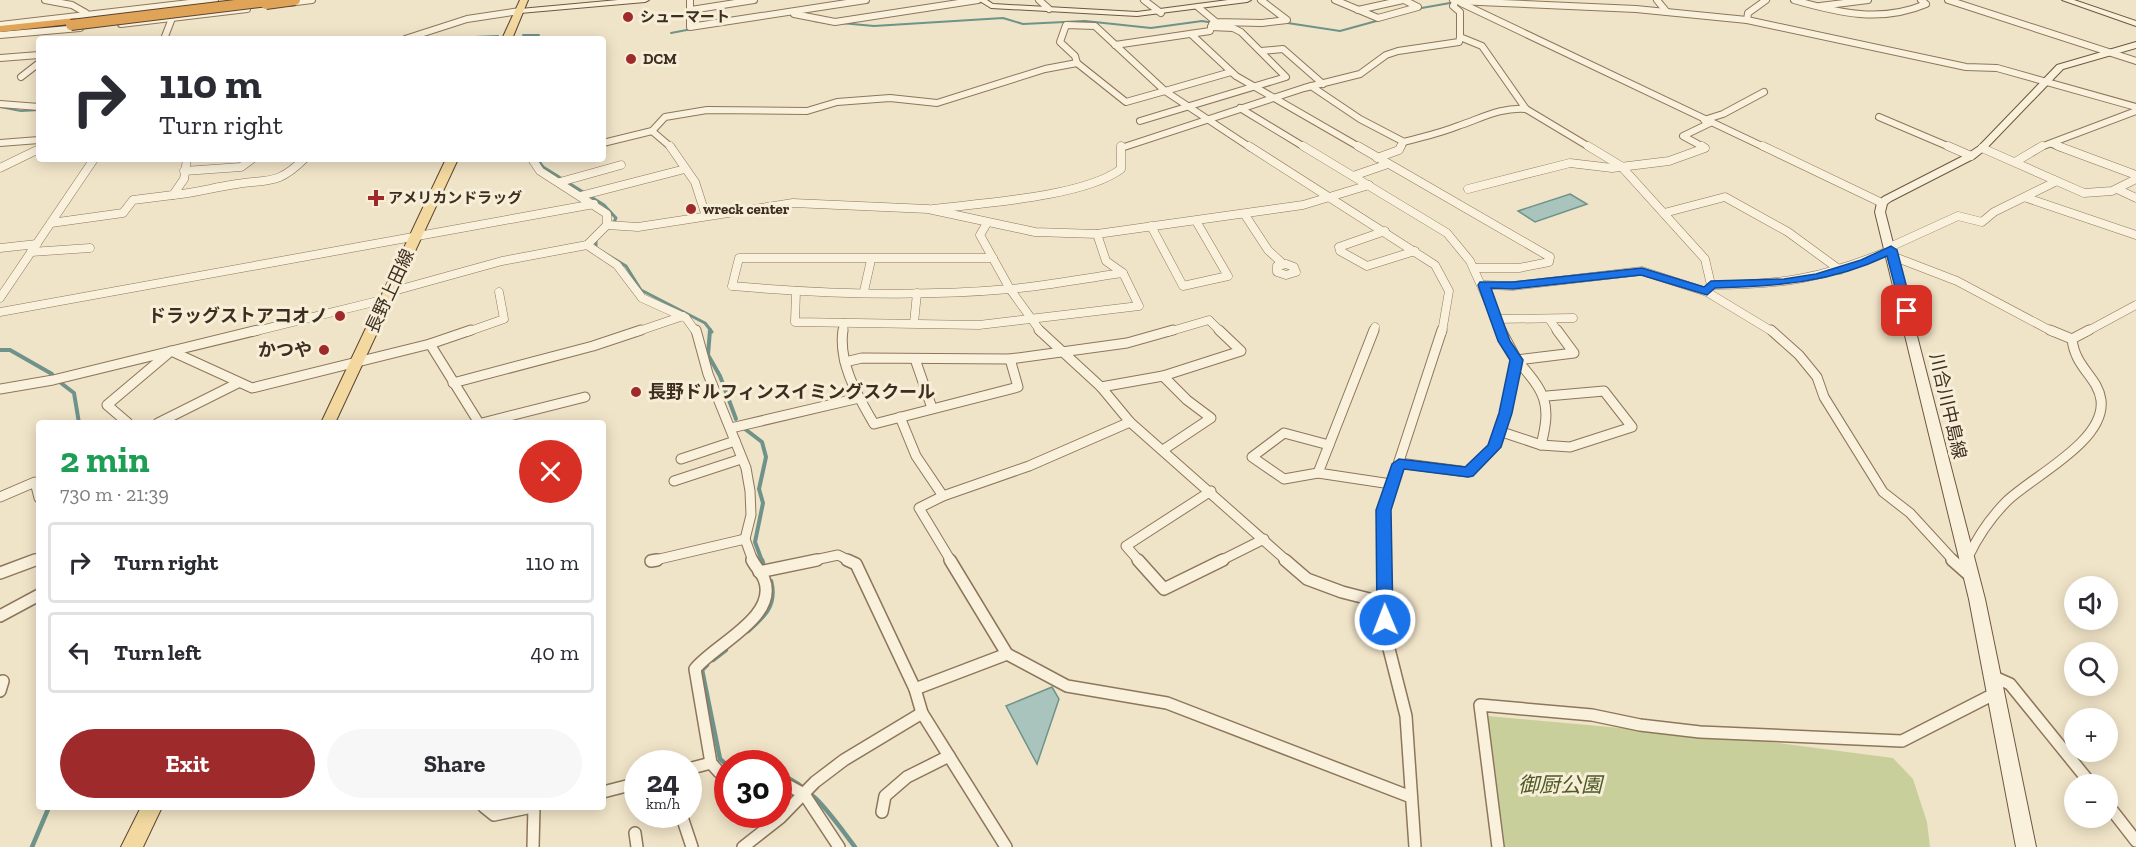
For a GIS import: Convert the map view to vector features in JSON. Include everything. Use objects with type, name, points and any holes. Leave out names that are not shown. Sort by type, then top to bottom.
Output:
[{"type":"highway","points":[[76,22],[229,0]]},
{"type":"highway","points":[[0,30],[267,0]]},
{"type":"highway","points":[[118,20],[276,0]]},
{"type":"highway","points":[[76,22],[118,20],[295,0]]},
{"type":"main road","points":[[508,36],[524,0]]},
{"type":"main road","points":[[520,11],[645,0]]},
{"type":"main road","points":[[980,0],[991,6],[1161,13],[1247,0]]},
{"type":"main road","points":[[2066,0],[2136,24]]},
{"type":"main road","points":[[1882,203],[1977,152],[2060,67],[2136,45]]},
{"type":"main road","name":"長野上田線","points":[[329,420],[451,162]]},
{"type":"main road","name":"川合川中島線","points":[[1882,203],[1880,212],[1972,577],[1994,677],[2026,847]]},
{"type":"main road","points":[[132,847],[150,810]]},
{"type":"street","points":[[45,0],[59,1],[80,8],[86,13],[76,22]]},
{"type":"street","points":[[0,30],[76,22],[177,3],[215,0]]},
{"type":"street","points":[[0,30],[173,19],[312,0]]},
{"type":"street","points":[[690,0],[690,27],[867,0]]},
{"type":"street","points":[[691,10],[754,0]]},
{"type":"street","points":[[821,0],[825,6]]},
{"type":"street","points":[[930,0],[936,7]]},
{"type":"street","points":[[787,12],[835,22],[980,0]]},
{"type":"street","points":[[1039,0],[1049,9]]},
{"type":"street","points":[[1144,0],[1161,13]]},
{"type":"street","points":[[1213,24],[1287,20],[1261,0]]},
{"type":"street","points":[[1335,0],[1358,10],[1378,18],[1418,7],[1403,0],[1358,10]]},
{"type":"street","points":[[1342,3],[1356,0]]},
{"type":"street","points":[[1657,0],[1666,11]]},
{"type":"street","points":[[1747,19],[1766,0]]},
{"type":"street","points":[[1794,0],[1850,14],[1888,16],[1926,4],[1921,0]]},
{"type":"street","points":[[1816,6],[1847,0],[1868,0]]},
{"type":"street","points":[[1948,0],[2136,62]]},
{"type":"street","points":[[1455,1],[1666,11],[1747,19],[1824,39],[1966,67],[1997,68],[2135,107]]},
{"type":"street","points":[[928,209],[1083,186],[1114,175],[1122,168],[1121,146],[1311,86],[1360,75],[1386,55],[1398,51],[1458,42],[1460,12],[1453,6],[1455,1]]},
{"type":"street","points":[[1455,1],[1882,203]]},
{"type":"street","points":[[165,36],[177,3]]},
{"type":"street","points":[[1140,121],[1286,77],[1261,51],[1233,28],[1213,24],[1198,8]]},
{"type":"street","points":[[414,36],[467,19],[520,11]]},
{"type":"street","points":[[1115,45],[1210,31],[1213,24]]},
{"type":"street","points":[[1231,72],[1165,91],[1126,102],[1077,63],[1060,42],[1066,25],[1095,26],[1165,91],[1187,107],[1385,231],[1435,265],[1449,291],[1443,325],[1383,510],[1386,637],[1406,716],[1415,847]]},
{"type":"street","points":[[1191,34],[1231,72],[1550,257],[1549,262],[1519,268],[1476,268]]},
{"type":"street","points":[[1460,37],[1482,46],[1526,109],[1621,166],[1705,259],[1709,288],[1780,336],[1817,377],[1824,397],[1883,492],[1910,513],[1942,550],[1972,577]]},
{"type":"street","points":[[1261,51],[1283,49],[1323,84]]},
{"type":"street","points":[[0,58],[36,55]]},
{"type":"street","points":[[606,142],[652,131],[665,117],[707,110],[807,111],[837,102],[890,98],[937,103],[1045,69],[1077,63]]},
{"type":"street","points":[[21,77],[36,65]]},
{"type":"street","points":[[1311,86],[1360,119],[1404,142]]},
{"type":"street","points":[[1468,189],[1570,163],[1604,168],[1670,161],[1705,148],[1683,136],[1764,92]]},
{"type":"street","points":[[0,104],[36,107]]},
{"type":"street","points":[[2015,162],[2030,151],[2052,144],[2135,107]]},
{"type":"street","points":[[1240,108],[1447,233],[1459,243],[1476,268],[1484,285],[1504,341],[1516,360],[1547,396],[1549,416],[1541,445]]},
{"type":"street","points":[[1377,158],[1399,150],[1404,142],[1461,125],[1502,108],[1526,109]]},
{"type":"street","points":[[1879,117],[1977,152],[2015,162],[2055,182],[2084,193],[2102,195],[2119,190],[2136,177]]},
{"type":"street","points":[[652,131],[681,157],[685,169],[701,195],[706,216]]},
{"type":"street","points":[[0,143],[36,140]]},
{"type":"street","points":[[2052,144],[2136,177]]},
{"type":"street","points":[[0,168],[5,168],[36,151]]},
{"type":"street","points":[[0,298],[92,162]]},
{"type":"street","points":[[173,195],[184,179],[186,162]]},
{"type":"street","points":[[184,171],[241,167],[248,162]]},
{"type":"street","points":[[51,223],[123,213],[133,200],[211,191],[237,184],[270,182],[292,171],[301,162]]},
{"type":"street","points":[[538,162],[540,171],[564,181],[607,214],[611,226]]},
{"type":"street","points":[[1353,176],[1389,164]]},
{"type":"street","points":[[564,181],[621,165]]},
{"type":"street","points":[[583,195],[685,169]]},
{"type":"street","points":[[1484,285],[1513,286],[1642,271],[1709,288],[1784,283],[1840,270],[1891,251],[1958,216],[1982,222],[2006,206],[2027,198],[2055,182]]},
{"type":"street","points":[[0,389],[53,380],[388,296],[502,261],[587,245],[611,226],[638,227],[793,203],[928,209],[1035,232],[1097,234],[1245,215],[1332,198],[1369,185]]},
{"type":"street","points":[[2119,190],[2136,198]]},
{"type":"street","points":[[1665,213],[1725,197],[1788,231],[1840,270]]},
{"type":"street","points":[[2027,198],[2136,235]]},
{"type":"street","points":[[0,312],[594,204]]},
{"type":"street","points":[[1245,215],[1268,250],[1283,264]]},
{"type":"street","points":[[1151,226],[1183,286],[1228,276],[1196,221]]},
{"type":"street","points":[[987,223],[980,235],[1010,289],[1031,320],[1101,387],[1130,422],[1211,491],[1307,579],[1341,592],[1384,603]]},
{"type":"street","points":[[1385,231],[1339,247],[1340,251],[1367,266],[1414,251]]},
{"type":"street","points":[[796,291],[795,322],[979,325],[1139,306],[1123,273],[1106,261],[1097,234]]},
{"type":"street","points":[[0,248],[37,244]]},
{"type":"street","points":[[587,245],[597,255],[616,264],[640,297],[683,316],[696,328],[700,352],[741,459],[753,509],[752,520],[745,539],[765,582],[766,594],[759,614],[746,627],[709,652],[695,669],[711,763],[714,766]]},
{"type":"street","points":[[31,252],[90,248]]},
{"type":"street","points":[[1891,251],[1978,292],[2026,321],[2072,339],[2136,305]]},
{"type":"street","points":[[993,258],[872,260],[739,258],[732,286],[796,291],[917,294],[1010,289],[1123,273]]},
{"type":"street","points":[[864,291],[872,260]]},
{"type":"street","points":[[171,351],[238,383],[252,388],[263,387],[430,344],[504,319],[499,292]]},
{"type":"street","points":[[914,323],[917,294]]},
{"type":"street","points":[[453,383],[593,346],[683,316]]},
{"type":"street","points":[[1495,319],[1573,318]]},
{"type":"street","points":[[845,362],[862,358],[1010,359],[1127,343],[1209,320],[1241,351],[1163,376],[1101,387]]},
{"type":"street","points":[[1516,360],[1574,353],[1550,320]]},
{"type":"street","points":[[844,322],[840,339],[845,362],[859,398],[874,424],[1018,387],[1010,359]]},
{"type":"street","points":[[1318,473],[1375,327]]},
{"type":"street","points":[[1966,559],[1988,520],[2008,499],[2094,429],[2101,400],[2094,383],[2078,365],[2072,352],[2072,339]]},
{"type":"street","points":[[430,344],[478,420]]},
{"type":"street","points":[[124,420],[106,405],[171,351]]},
{"type":"street","points":[[915,358],[932,408]]},
{"type":"street","points":[[1399,464],[1468,472],[1494,447],[1506,413],[1516,360]]},
{"type":"street","points":[[1163,376],[1187,400],[1211,418],[1163,450]]},
{"type":"street","points":[[164,420],[238,383]]},
{"type":"street","points":[[1499,431],[1541,445],[1570,447],[1632,427],[1604,391],[1547,396]]},
{"type":"street","points":[[492,420],[585,397]]},
{"type":"street","points":[[731,428],[859,398]]},
{"type":"street","points":[[900,417],[916,456],[943,496]]},
{"type":"street","points":[[1130,422],[1029,466],[943,496],[919,508],[1007,654],[1067,686],[1167,703],[1411,797]]},
{"type":"street","points":[[1329,445],[1284,433],[1252,457],[1284,479],[1318,473],[1391,484]]},
{"type":"street","points":[[681,459],[735,441]]},
{"type":"street","points":[[674,481],[741,459]]},
{"type":"street","points":[[0,497],[35,482],[36,486]]},
{"type":"street","points":[[1211,491],[1126,546],[1164,589],[1264,539]]},
{"type":"street","points":[[651,561],[745,539]]},
{"type":"street","points":[[759,572],[838,555],[856,564],[915,689],[922,713],[1006,847]]},
{"type":"street","points":[[0,573],[36,559]]},
{"type":"street","points":[[0,616],[36,597]]},
{"type":"street","points":[[915,689],[1007,654]]},
{"type":"street","points":[[1994,677],[2010,684],[2083,774]]},
{"type":"street","points":[[0,682],[3,681],[0,691]]},
{"type":"street","points":[[1498,847],[1480,705],[1592,715],[1640,725],[1700,732],[1902,741],[1996,693]]},
{"type":"street","points":[[743,847],[780,818],[808,789],[844,760],[922,713]]},
{"type":"street","points":[[882,812],[885,796],[907,777],[949,756]]},
{"type":"street","points":[[702,765],[711,763]]},
{"type":"street","points":[[792,784],[808,789],[837,846]]},
{"type":"street","points":[[606,791],[624,787]]},
{"type":"street","points":[[488,810],[494,815],[518,810]]},
{"type":"street","points":[[533,810],[533,847]]},
{"type":"street","points":[[2118,818],[2136,841]]},
{"type":"street","points":[[686,828],[692,847]]},
{"type":"street","points":[[635,833],[637,847]]},
{"type":"green space","name":"御厨公園","points":[[1488,716],[1754,740],[1893,758],[1913,779],[1927,822],[1930,847],[1505,847]]},
{"type":"water","points":[[1570,194],[1587,204],[1535,222],[1518,211]]},
{"type":"water","points":[[1052,687],[1059,699],[1037,764],[1006,706]]},
{"type":"waterway","points":[[1416,9],[1450,3]]},
{"type":"waterway","points":[[841,23],[874,26],[1003,18],[1023,24],[1085,21],[1151,28],[1202,21],[1214,23]]},
{"type":"waterway","points":[[1281,22],[1340,31],[1380,20]]},
{"type":"waterway","points":[[814,21],[833,24]]},
{"type":"waterway","points":[[671,33],[692,29]]},
{"type":"waterway","points":[[523,35],[539,35]]},
{"type":"waterway","points":[[0,107],[21,111],[36,110]]},
{"type":"waterway","points":[[539,162],[543,167],[604,205],[616,218],[613,224]]},
{"type":"waterway","points":[[596,240],[596,248],[626,266],[641,290],[705,323],[712,332]]},
{"type":"waterway","points":[[710,330],[708,355],[720,376],[736,419]]},
{"type":"waterway","points":[[0,350],[10,350],[52,374]]},
{"type":"waterway","points":[[61,383],[74,393],[78,420]]},
{"type":"waterway","points":[[745,429],[762,442],[766,457],[759,489],[763,503],[755,542],[762,561]]},
{"type":"waterway","points":[[748,631],[760,620],[771,603],[771,581]]},
{"type":"waterway","points":[[713,660],[726,650]]},
{"type":"waterway","points":[[707,665],[702,670],[718,750]]},
{"type":"waterway","points":[[792,780],[821,804],[855,847]]},
{"type":"waterway","points":[[32,847],[48,810]]},
{"type":"place","name":"シューマート","points":[[628,17]]},
{"type":"place","name":"DCM","points":[[631,59]]},
{"type":"place","name":"アメリカンドラッグ","points":[[376,198]]},
{"type":"place","name":"wreck center","points":[[691,209]]},
{"type":"place","name":"ドラッグストアコオノ","points":[[340,316]]},
{"type":"place","name":"かつや","points":[[324,350]]},
{"type":"place","name":"長野ドルフィンスイミングスクール","points":[[636,392]]},
{"type":"route","points":[[1385,620],[1383,510],[1399,464],[1468,472],[1494,447],[1506,413],[1516,360],[1504,341],[1484,285],[1513,286],[1642,271],[1707,292],[1711,285],[1784,283],[1818,277],[1865,262],[1891,250],[1907,311]]}]
